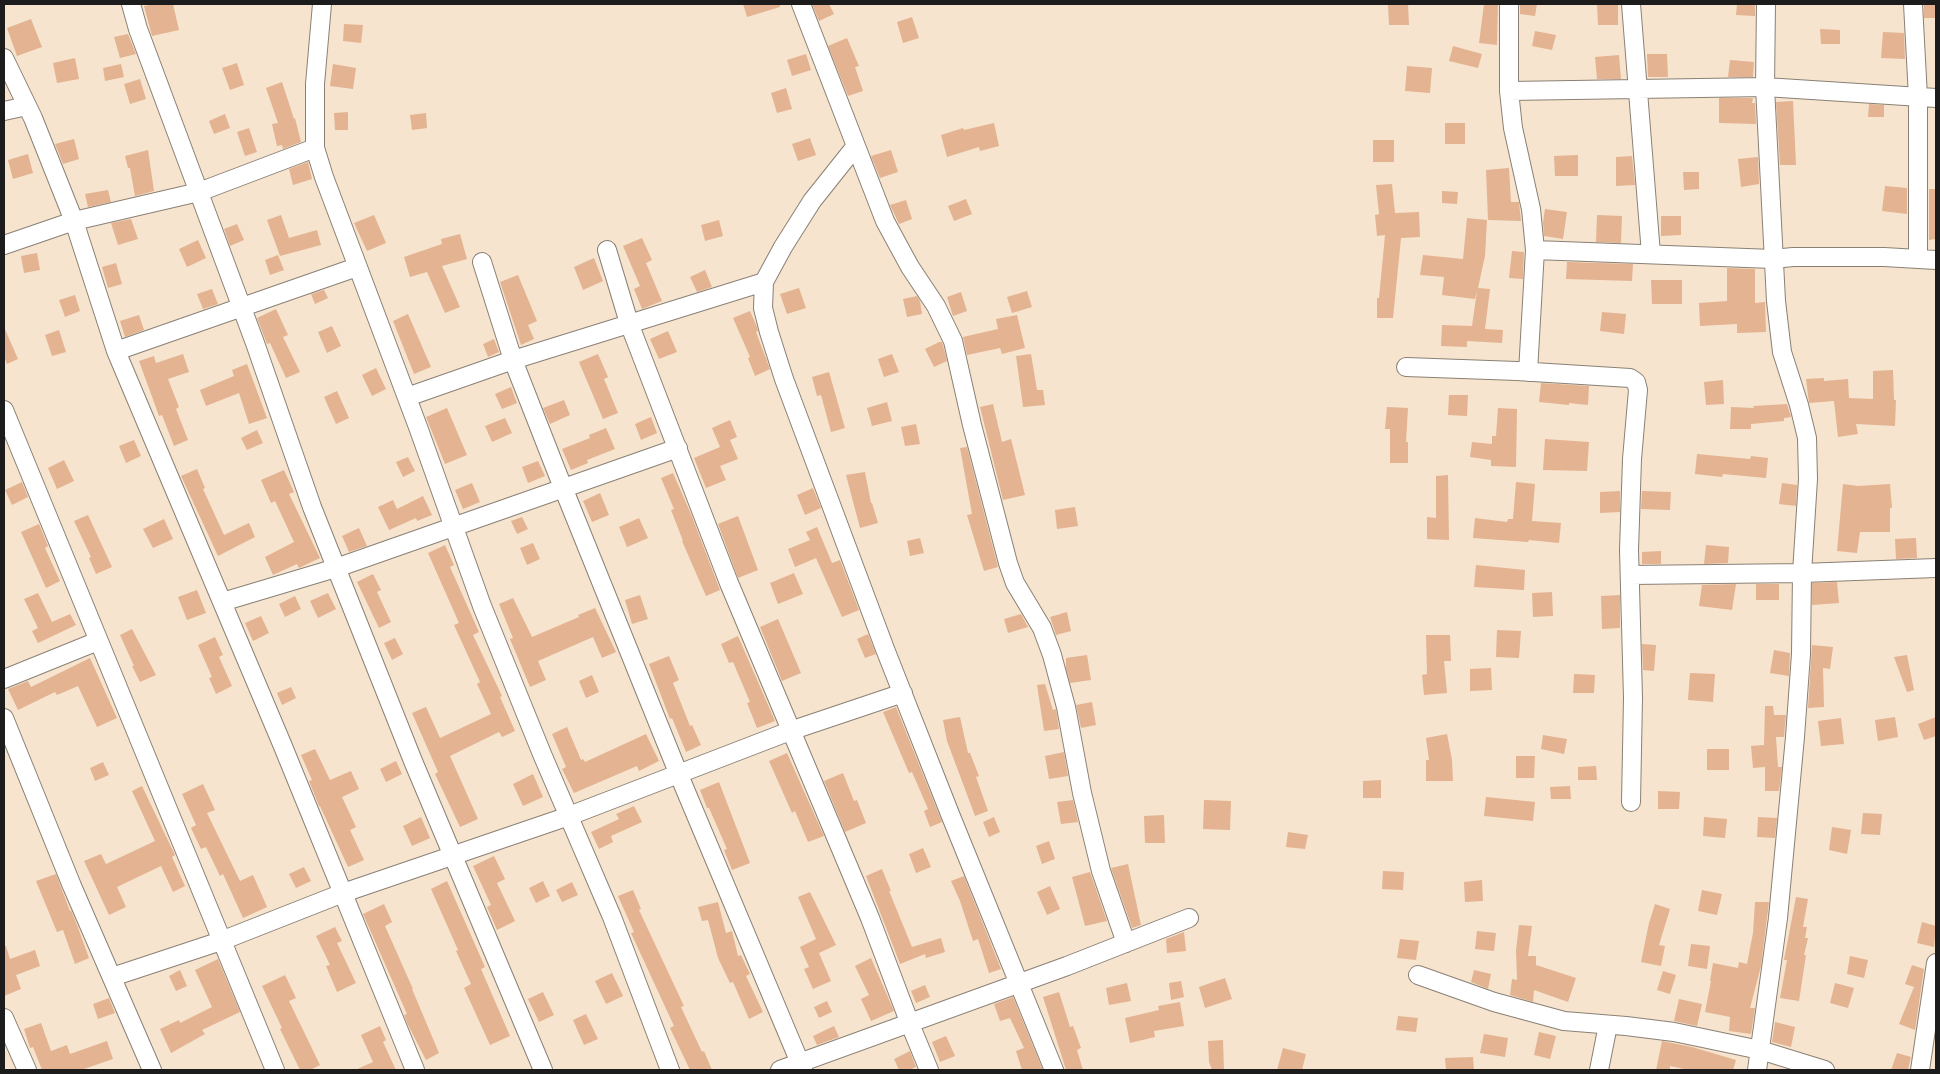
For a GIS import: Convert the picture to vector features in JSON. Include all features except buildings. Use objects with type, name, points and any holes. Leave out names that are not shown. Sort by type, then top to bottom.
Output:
[{"type":"street","points":[[131,4],[138,29],[242,308],[312,507],[453,856],[543,1070]]},
{"type":"street","points":[[322,4],[315,84],[316,148],[324,177],[407,397],[482,606],[612,917],[670,1070]]},
{"type":"street","points":[[801,4],[885,221],[910,267],[936,306],[953,341],[972,425],[1008,563],[1015,582],[1042,628],[1052,655],[1066,707],[1082,793],[1101,871],[1126,943]]},
{"type":"street","points":[[1509,4],[1509,92],[1513,128],[1531,209],[1535,250],[1528,372]]},
{"type":"street","points":[[1631,4],[1651,254]]},
{"type":"street","points":[[1757,1070],[1778,918],[1795,737],[1801,654],[1802,573],[1808,479],[1807,438],[1799,405],[1782,352],[1773,259],[1765,87],[1766,4]]},
{"type":"street","points":[[1913,4],[1918,97],[1918,259]]},
{"type":"street","points":[[4,58],[27,106],[74,221],[116,351],[415,1070]]},
{"type":"street","points":[[1509,92],[1765,87],[1936,98]]},
{"type":"street","points":[[4,111],[27,106]]},
{"type":"street","points":[[855,147],[812,201],[784,247],[764,282],[763,308],[781,370],[903,693],[1054,1070]]},
{"type":"street","points":[[4,245],[74,221],[199,192],[316,148]]},
{"type":"street","points":[[607,250],[629,323],[728,583],[870,918],[929,1070]]},
{"type":"street","points":[[1535,250],[1773,259],[1884,256],[1936,260]]},
{"type":"street","points":[[482,262],[513,360],[564,489],[679,775],[801,1067]]},
{"type":"street","points":[[116,351],[357,267]]},
{"type":"street","points":[[407,397],[513,360],[764,282]]},
{"type":"street","points":[[1406,367],[1630,378],[1636,382],[1638,390],[1632,459],[1630,575],[1633,698],[1631,802]]},
{"type":"street","points":[[4,410],[275,1070]]},
{"type":"street","points":[[222,602],[336,568],[678,448]]},
{"type":"street","points":[[1630,575],[1802,573],[1936,568]]},
{"type":"street","points":[[4,679],[98,641]]},
{"type":"street","points":[[112,977],[221,941],[342,893],[569,816],[790,731],[903,693]]},
{"type":"street","points":[[4,718],[72,886],[152,1070]]},
{"type":"street","points":[[780,1070],[801,1067],[1188,918]]},
{"type":"street","points":[[1920,1070],[1935,984],[1936,963]]},
{"type":"street","points":[[1418,975],[1494,1002],[1564,1021],[1674,1032],[1760,1050],[1825,1070]]},
{"type":"street","points":[[4,1018],[27,1070]]},
{"type":"street","points":[[1600,1070],[1608,1025]]}]
